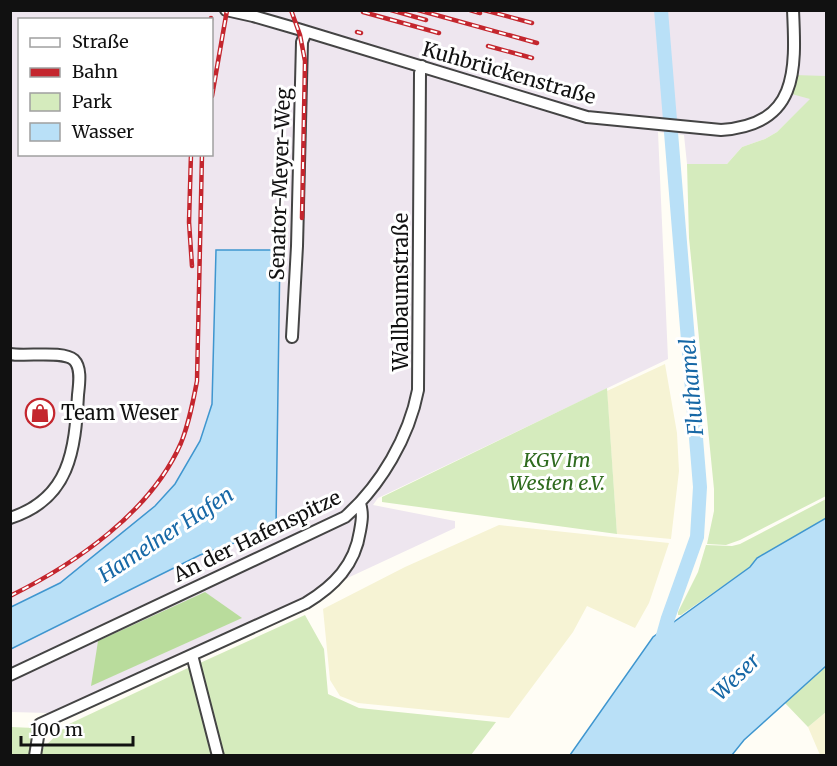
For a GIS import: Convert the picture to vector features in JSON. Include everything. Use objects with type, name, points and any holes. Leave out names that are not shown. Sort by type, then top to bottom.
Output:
[{"type":"street","name":"Kuhbrückenstraße","points":[[226,10],[422,66],[587,117],[721,130],[739,129],[762,120],[787,93],[794,69],[793,10]]},
{"type":"street","name":"Senator-Meyer-Weg","points":[[292,337],[297,246],[302,42],[306,32]]},
{"type":"street","name":"Wallbaumstraße","points":[[360,504],[398,447],[408,426],[418,390],[420,73],[422,66]]},
{"type":"street","points":[[10,354],[67,356],[75,361],[79,369],[79,385],[76,437],[70,462],[56,487],[38,506],[10,518]]},
{"type":"street","name":"An der Hafenspitze","points":[[10,675],[345,517],[360,504],[363,513],[359,542],[351,563],[339,578],[306,603],[40,724],[34,756]]},
{"type":"street","points":[[192,655],[218,756]]},
{"type":"shaded area","points":[[11,11],[826,11],[826,100],[810,100],[777,132],[742,147],[727,164],[687,164],[684,135],[658,132],[668,359],[378,498],[373,505],[455,521],[455,528],[85,700],[48,713],[11,712]]},
{"type":"shaded area","points":[[665,364],[677,433],[679,471],[671,539],[617,534],[607,391]]},
{"type":"shaded area","points":[[499,525],[669,543],[649,603],[635,628],[587,606],[573,632],[509,718],[358,703],[340,696],[330,680],[323,609],[405,567]]},
{"type":"shaded area","points":[[826,712],[826,755],[820,755],[808,727]]},
{"type":"green space","points":[[794,75],[826,76],[826,496],[740,540],[726,545],[707,544],[714,511],[714,489],[689,238],[687,164],[727,164],[742,147],[777,132],[810,99],[788,93]]},
{"type":"green space","name":"KGV Im Westen e.V.","points":[[607,388],[617,534],[382,502],[382,497]]},
{"type":"green space","points":[[826,499],[826,518],[757,558],[750,567],[678,615],[698,572],[706,545],[740,544]]},
{"type":"green space","points":[[205,592],[242,618],[91,686],[98,641]]},
{"type":"green space","points":[[305,615],[324,649],[328,694],[359,708],[496,722],[471,755],[223,755],[200,663]]},
{"type":"green space","points":[[826,666],[826,712],[808,727],[784,702]]},
{"type":"green space","points":[[190,667],[211,747],[211,755],[41,756],[42,749],[67,725]]},
{"type":"green space","points":[[11,727],[34,728],[30,755],[11,756]]},
{"type":"water","name":"Hamelner Hafen","points":[[216,250],[280,250],[276,528],[200,555],[11,649],[11,607],[60,583],[155,506],[175,484],[200,441],[212,404]]},
{"type":"water","name":"Weser","points":[[826,518],[826,666],[744,740],[732,755],[570,755],[653,637],[750,567],[757,558]]},
{"type":"waterway","name":"Fluthamel","points":[[661,10],[700,487],[697,537],[661,643]]},
{"type":"railway","points":[[213,90],[227,10]]},
{"type":"railway","points":[[291,10],[300,35],[305,61],[302,218]]},
{"type":"railway","points":[[391,10],[426,20]]},
{"type":"railway","points":[[418,10],[537,43]]},
{"type":"railway","points":[[470,10],[480,13]]},
{"type":"railway","points":[[484,10],[532,23]]},
{"type":"railway","points":[[363,12],[439,33]]},
{"type":"railway","points":[[357,32],[361,33]]},
{"type":"railway","points":[[488,46],[532,58]]},
{"type":"railway","points":[[191,156],[189,222],[192,266]]},
{"type":"railway","points":[[10,596],[60,568],[109,533],[151,492],[168,468],[181,443],[189,420],[197,381],[202,156]]},
{"type":"place","name":"Team Weser","points":[[40,413]]}]
